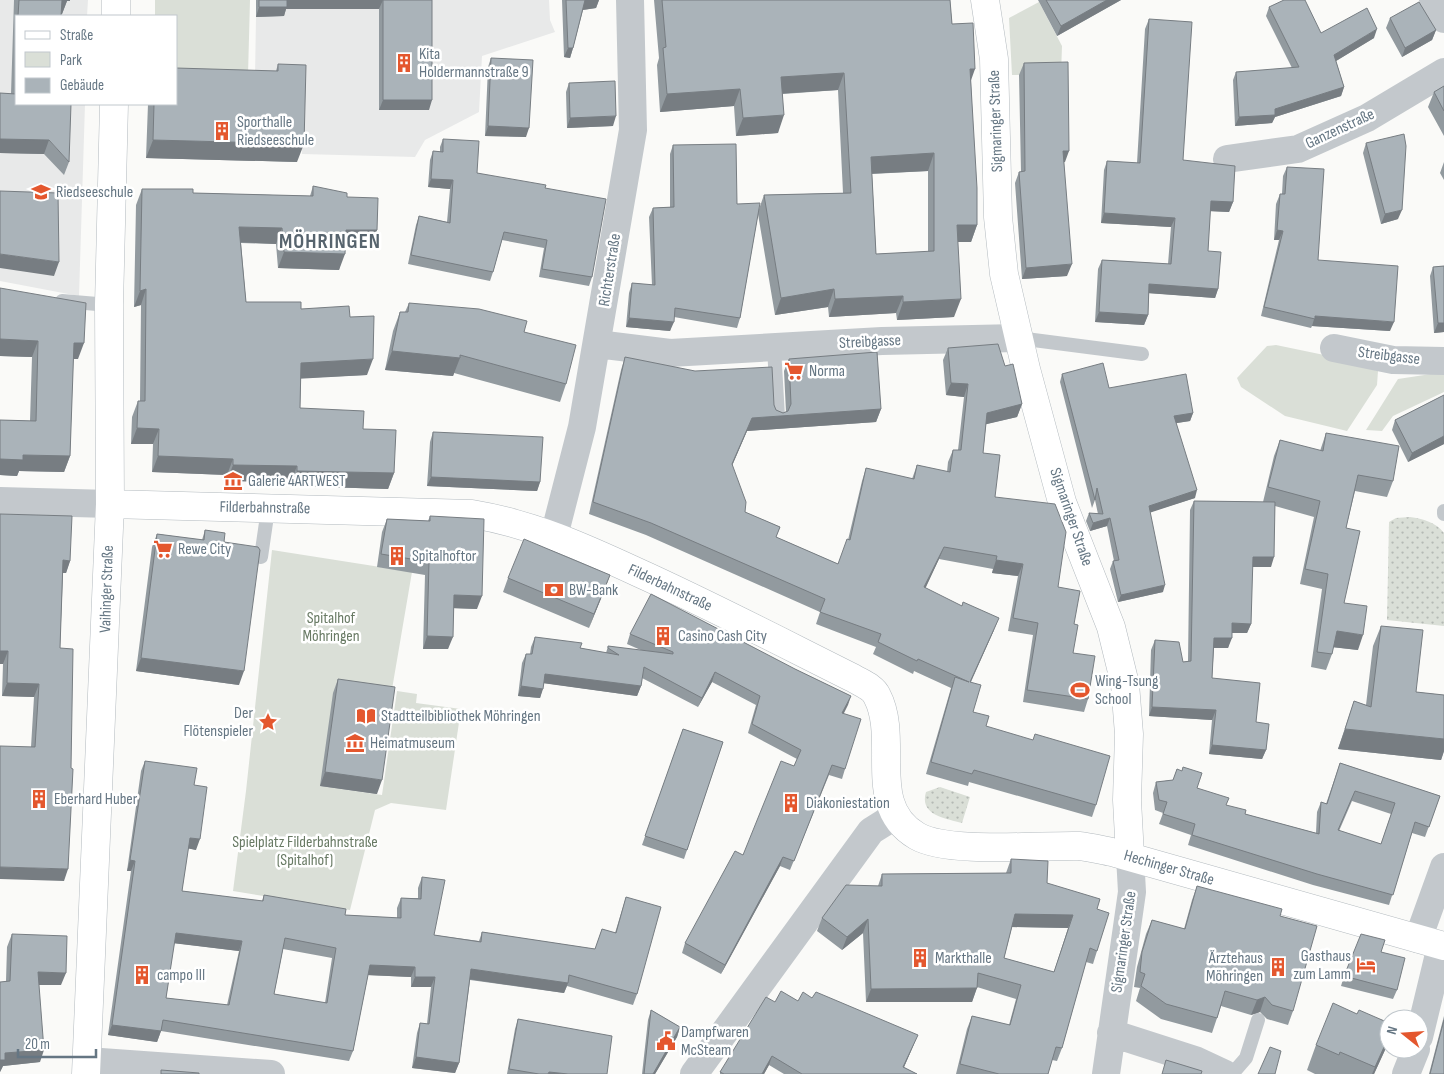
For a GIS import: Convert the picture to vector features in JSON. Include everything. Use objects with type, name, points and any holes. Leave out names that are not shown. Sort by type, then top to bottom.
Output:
[{"type":"main road","points":[[116,0],[116,15]]},
{"type":"main road","name":"Sigmaringer Straße","points":[[990,2],[994,59],[998,217],[1002,258],[1018,338],[1062,502],[1112,627],[1125,684],[1129,734],[1127,800],[1130,856]]},
{"type":"main road","name":"Vaihinger Straße","points":[[86,1067],[110,504],[108,305],[114,105]]},
{"type":"main road","name":"Filderbahnstraße","points":[[110,504],[472,514],[509,520],[554,536],[669,586],[871,689],[877,696],[885,728],[889,802],[895,816]]},
{"type":"main road","name":"Hechinger Straße","points":[[895,816],[917,836],[940,843],[974,846],[1081,846],[1130,856],[1434,944]]},
{"type":"street","name":"Richterstraße","points":[[554,536],[582,427],[598,344],[632,130],[630,0]]},
{"type":"street","points":[[1433,0],[1444,20]]},
{"type":"street","name":"Ganzenstraße","points":[[1227,159],[1298,149],[1367,118],[1444,72]]},
{"type":"street","name":"Streibgasse","points":[[598,344],[670,353],[882,341],[1018,338]]},
{"type":"street","name":"Streibgasse","points":[[1334,348],[1393,360],[1444,361]]},
{"type":"street","name":"Filderbahnstraße","points":[[0,501],[110,504]]},
{"type":"street","points":[[694,1074],[871,830],[895,816]]},
{"type":"street","name":"Sigmaringer Straße","points":[[1106,1074],[1132,892],[1130,856]]},
{"type":"street","points":[[1424,1009],[1444,867]]},
{"type":"street","points":[[1111,1033],[1195,1060],[1225,1074]]},
{"type":"street","points":[[1406,1074],[1412,1059]]},
{"type":"street","points":[[86,1067],[271,1074]]},
{"type":"lane","points":[[49,299],[108,305]]},
{"type":"lane","name":"Streibgasse","points":[[1018,338],[1142,354]]},
{"type":"lane","points":[[774,348],[778,417]]},
{"type":"lane","points":[[261,557],[268,509]]},
{"type":"lane","points":[[1232,1074],[1246,1058],[1258,1020]]},
{"type":"shaded area","name":"Riedseeschule","points":[[0,0],[88,0],[87,15],[15,15],[15,105],[85,105],[79,296],[0,281]]},
{"type":"shaded area","points":[[429,0],[549,0],[550,20],[555,32],[482,56],[479,112],[425,140],[415,157],[302,154],[304,79],[255,77],[256,17],[283,16],[284,9],[379,9],[380,110]]},
{"type":"green space","points":[[155,0],[250,0],[248,75],[178,73],[178,15],[155,15]]},
{"type":"green space","points":[[1039,2],[1062,46],[1061,74],[1012,75],[1009,18]]},
{"type":"green space","points":[[1276,345],[1329,356],[1378,371],[1377,385],[1347,431],[1285,416],[1241,387],[1237,378],[1267,346]]},
{"type":"green space","points":[[1444,372],[1444,392],[1393,416],[1382,431],[1366,430],[1398,379]]},
{"type":"green space","points":[[1410,517],[1433,524],[1444,533],[1444,626],[1387,620],[1389,522],[1396,518]]},
{"type":"green space","points":[[272,550],[412,572],[390,701],[320,786],[382,795],[397,691],[417,694],[416,703],[461,709],[446,810],[391,803],[375,810],[350,910],[233,891],[246,791]]},
{"type":"green space","points":[[940,787],[970,797],[962,823],[941,817],[930,811],[926,806],[926,792]]},
{"type":"building","points":[[19,0],[62,0],[61,15],[18,15]]},
{"type":"building","points":[[259,0],[287,0],[287,7],[259,7]]},
{"type":"building","name":"Kita Holdermannstraße 9","points":[[383,0],[432,0],[432,100],[383,100]]},
{"type":"building","points":[[566,0],[585,0],[573,48],[568,48]]},
{"type":"building","points":[[662,0],[950,0],[952,24],[973,23],[975,69],[970,69],[977,188],[977,225],[957,225],[961,299],[903,302],[903,296],[835,299],[834,289],[781,298],[764,195],[851,193],[844,73],[781,77],[784,115],[743,118],[740,89],[667,94],[663,48],[666,47]],"holes":[[[934,153],[934,251],[876,254],[871,157]]]},
{"type":"building","points":[[1046,0],[1107,0],[1061,26]]},
{"type":"building","points":[[1284,0],[1305,0],[1321,33],[1367,8],[1377,29],[1334,55],[1344,87],[1275,109],[1275,115],[1239,117],[1236,72],[1299,67],[1269,7]]},
{"type":"building","points":[[1419,2],[1436,30],[1405,48],[1390,18]]},
{"type":"building","points":[[1149,19],[1192,22],[1183,160],[1235,166],[1233,202],[1211,201],[1208,251],[1221,252],[1218,289],[1149,284],[1148,315],[1099,312],[1102,260],[1171,264],[1175,218],[1104,213],[1107,161],[1140,163]]},
{"type":"building","points":[[491,58],[533,60],[529,128],[488,126]]},
{"type":"building","points":[[1068,62],[1069,151],[1063,151],[1072,264],[1026,268],[1019,172],[1025,171],[1024,63]]},
{"type":"building","name":"Sporthalle Riedseeschule","points":[[278,64],[306,65],[304,144],[153,140],[154,105],[178,105],[178,68],[278,71]]},
{"type":"building","points":[[615,81],[616,116],[570,118],[569,83]]},
{"type":"building","points":[[1444,86],[1444,111],[1434,92]]},
{"type":"building","points":[[0,93],[15,94],[15,105],[71,105],[69,162],[49,140],[0,139]]},
{"type":"building","points":[[1404,134],[1406,146],[1402,210],[1385,214],[1366,143]]},
{"type":"building","points":[[443,139],[479,141],[477,173],[546,185],[545,188],[606,199],[592,277],[542,269],[547,240],[504,232],[493,272],[411,255],[419,216],[450,223],[453,180],[431,179],[433,151],[443,152]]},
{"type":"building","points":[[736,144],[737,204],[760,203],[740,318],[675,308],[674,322],[629,318],[632,283],[655,285],[653,208],[674,207],[673,145]]},
{"type":"building","points":[[1287,167],[1324,169],[1318,260],[1398,266],[1394,322],[1315,316],[1315,319],[1264,307],[1283,231],[1277,230],[1280,194],[1285,194]]},
{"type":"building","points":[[313,186],[347,193],[347,197],[378,198],[377,230],[346,230],[345,254],[284,252],[282,228],[239,227],[246,302],[301,302],[301,309],[349,306],[350,317],[374,316],[373,359],[301,363],[300,408],[364,411],[363,429],[396,430],[394,473],[297,471],[297,466],[233,465],[233,459],[158,456],[159,429],[137,428],[138,401],[145,401],[146,289],[140,291],[142,189],[193,189],[193,193],[313,196]]},
{"type":"building","points":[[0,191],[58,193],[59,262],[0,254]]},
{"type":"building","points":[[1444,266],[1444,323],[1438,323],[1433,267]]},
{"type":"building","points":[[0,288],[86,303],[84,343],[74,343],[70,456],[23,455],[23,460],[0,459],[0,420],[36,421],[38,341],[0,339]]},
{"type":"building","points":[[409,303],[479,309],[527,321],[524,332],[576,345],[566,384],[460,355],[460,358],[392,351],[400,312],[408,312]]},
{"type":"building","points":[[998,344],[1005,366],[1013,364],[1022,404],[987,413],[983,453],[1000,455],[995,497],[1055,504],[1066,532],[1058,587],[1080,591],[1074,624],[1078,625],[1073,653],[1095,656],[1088,699],[1027,690],[1038,623],[1013,618],[1023,564],[996,560],[997,556],[944,547],[924,587],[962,606],[963,602],[999,618],[970,682],[981,685],[973,712],[989,716],[986,726],[1033,740],[1035,734],[1110,756],[1096,805],[974,770],[972,774],[931,762],[955,677],[969,682],[918,659],[917,661],[878,642],[881,634],[820,612],[825,599],[651,523],[593,502],[625,357],[695,371],[772,367],[774,405],[776,410],[783,413],[788,411],[791,404],[789,359],[877,352],[881,409],[752,418],[732,464],[746,502],[745,512],[780,527],[776,537],[838,564],[847,539],[850,540],[866,468],[914,479],[917,465],[950,472],[953,450],[961,450],[968,384],[951,383],[948,348]]},
{"type":"building","points":[[1103,363],[1109,388],[1186,374],[1193,413],[1174,416],[1197,490],[1149,506],[1165,585],[1121,595],[1113,561],[1119,560],[1110,518],[1093,523],[1089,513],[1103,514],[1097,488],[1095,500],[1062,374]]},
{"type":"building","points":[[1444,395],[1444,436],[1412,453],[1395,420]]},
{"type":"building","points":[[433,432],[543,437],[540,482],[431,477]]},
{"type":"building","points":[[1326,433],[1399,446],[1393,481],[1358,475],[1346,528],[1360,531],[1344,603],[1367,606],[1363,635],[1337,631],[1332,654],[1317,652],[1328,574],[1305,569],[1320,501],[1268,487],[1280,440],[1323,451]]},
{"type":"building","points":[[1194,501],[1275,502],[1274,557],[1253,557],[1251,624],[1232,623],[1232,638],[1214,638],[1212,678],[1260,683],[1256,722],[1269,724],[1266,750],[1212,745],[1216,710],[1152,707],[1155,640],[1179,642],[1183,662],[1191,661]]},
{"type":"building","points":[[0,514],[72,516],[70,561],[63,560],[60,648],[73,649],[71,768],[73,769],[68,869],[0,867],[0,746],[35,747],[39,684],[7,683],[8,651],[0,651]]},
{"type":"building","points":[[430,516],[484,519],[482,596],[454,595],[453,637],[427,636],[429,562],[381,554],[387,519],[430,521]]},
{"type":"building","points":[[205,530],[225,533],[224,542],[258,547],[260,550],[244,671],[141,658],[157,534],[204,540]]},
{"type":"building","name":"BW-Bank","points":[[524,539],[610,575],[594,614],[508,578]]},
{"type":"building","points":[[651,594],[851,696],[842,713],[861,719],[845,769],[832,765],[794,861],[783,857],[725,965],[685,943],[735,851],[743,855],[781,761],[794,766],[801,750],[752,724],[760,696],[715,672],[702,698],[644,667],[641,686],[545,674],[543,689],[521,686],[526,654],[532,654],[535,637],[582,643],[580,648],[619,655],[608,648],[608,646],[673,654],[673,652],[630,634]]},
{"type":"building","points":[[1381,626],[1423,630],[1416,692],[1444,695],[1444,739],[1345,729],[1354,701],[1371,707]]},
{"type":"building","name":"Heimatmuseum","points":[[338,679],[395,687],[382,780],[325,772]]},
{"type":"building","points":[[683,729],[723,742],[687,850],[645,836]]},
{"type":"building","points":[[145,761],[197,768],[194,785],[207,787],[200,839],[190,838],[182,891],[263,901],[264,895],[346,909],[345,915],[401,918],[401,898],[421,899],[422,877],[445,880],[434,935],[481,942],[482,932],[595,949],[602,929],[616,933],[626,897],[661,907],[637,994],[569,975],[568,983],[471,969],[459,1063],[416,1057],[420,1023],[429,1024],[435,977],[415,977],[415,967],[370,965],[353,1051],[163,1020],[161,1031],[112,1025],[135,861],[130,860]],"holes":[[[176,933],[242,941],[229,1005],[166,998]],[[285,938],[336,948],[327,1003],[274,994]]]},
{"type":"building","points":[[1340,763],[1440,796],[1429,827],[1415,822],[1393,895],[1317,874],[1192,835],[1195,824],[1163,814],[1167,802],[1159,800],[1156,782],[1173,780],[1177,769],[1182,771],[1183,767],[1202,773],[1197,788],[1229,798],[1226,805],[1246,810],[1245,814],[1319,834],[1321,802],[1327,804]],"holes":[[[1355,791],[1395,803],[1381,844],[1338,830]]]},
{"type":"building","points":[[1011,859],[1048,861],[1047,883],[1100,899],[1097,909],[1109,913],[1097,951],[1090,948],[1062,1048],[1056,1047],[1048,1074],[999,1074],[960,1064],[972,1016],[1010,1025],[1021,985],[978,973],[977,988],[871,989],[868,919],[847,937],[822,918],[846,885],[882,886],[882,874],[1011,873]],"holes":[[[1015,914],[1073,915],[1054,972],[1004,958]]]},
{"type":"building","points":[[1197,886],[1282,909],[1280,916],[1317,926],[1293,1011],[1272,1005],[1265,997],[1257,1000],[1225,991],[1217,1018],[1166,1004],[1141,986],[1145,974],[1140,972],[1142,952],[1152,920],[1185,929]]},
{"type":"building","points":[[12,934],[67,936],[66,973],[38,972],[44,1050],[5,1053],[5,1060],[0,1060],[0,982],[10,981]]},
{"type":"building","points":[[1361,934],[1385,940],[1381,952],[1405,958],[1397,990],[1344,976]]},
{"type":"building","points":[[781,991],[798,1001],[803,992],[812,998],[816,992],[918,1035],[903,1067],[917,1074],[802,1074],[772,1056],[762,1074],[724,1074],[720,1072],[766,997],[775,1002]]},
{"type":"building","points":[[1333,1003],[1357,1014],[1359,1010],[1379,1019],[1379,1058],[1375,1067],[1340,1052],[1339,1055],[1316,1045]]},
{"type":"building","points":[[651,1010],[680,1027],[653,1074],[644,1074]]},
{"type":"building","points":[[518,1019],[612,1036],[607,1074],[549,1072],[548,1074],[539,1074],[509,1069]]},
{"type":"building","points":[[1444,1020],[1444,1074],[1430,1074]]},
{"type":"building","points":[[1270,1047],[1281,1051],[1275,1074],[1258,1074]]},
{"type":"building","points":[[1166,1060],[1202,1071],[1201,1074],[1162,1074]]},
{"type":"building","points":[[161,1070],[199,1073],[199,1074],[161,1074]]},
{"type":"place","name":"Kita Holdermannstraße 9","points":[[404,63]]},
{"type":"place","name":"Sporthalle Riedseeschule","points":[[222,131]]},
{"type":"place","name":"Riedseeschule","points":[[41,192]]},
{"type":"place","name":"Norma","points":[[794,371]]},
{"type":"place","name":"Galerie 4ARTWEST","points":[[233,481]]},
{"type":"place","name":"Rewe City","points":[[163,549]]},
{"type":"place","name":"Spitalhoftor","points":[[397,556]]},
{"type":"place","name":"BW-Bank","points":[[554,590]]},
{"type":"place","name":"Casino Cash City","points":[[663,636]]},
{"type":"place","name":"Wing-Tsung School","points":[[1080,690]]},
{"type":"place","name":"Stadtteilbibliothek Möhringen","points":[[366,716]]},
{"type":"place","name":"Der Flötenspieler","points":[[268,722]]},
{"type":"place","name":"Heimatmuseum","points":[[355,743]]},
{"type":"place","name":"Eberhard Huber","points":[[39,799]]},
{"type":"place","name":"Diakoniestation","points":[[791,803]]},
{"type":"place","name":"Markthalle","points":[[920,958]]},
{"type":"place","name":"Gasthaus zum Lamm","points":[[1366,965]]},
{"type":"place","name":"Ärztehaus Möhringen","points":[[1278,967]]},
{"type":"place","name":"campo III","points":[[142,975]]},
{"type":"place","name":"Dampfwaren McSteam","points":[[666,1041]]},
{"type":"district","name":"MÖHRINGEN","points":[[330,241]]},
{"type":"park label","name":"Spitalhof Möhringen","points":[[331,627]]},
{"type":"park label","name":"Spielplatz Filderbahnstraße (Spitalhof)","points":[[305,851]]}]
